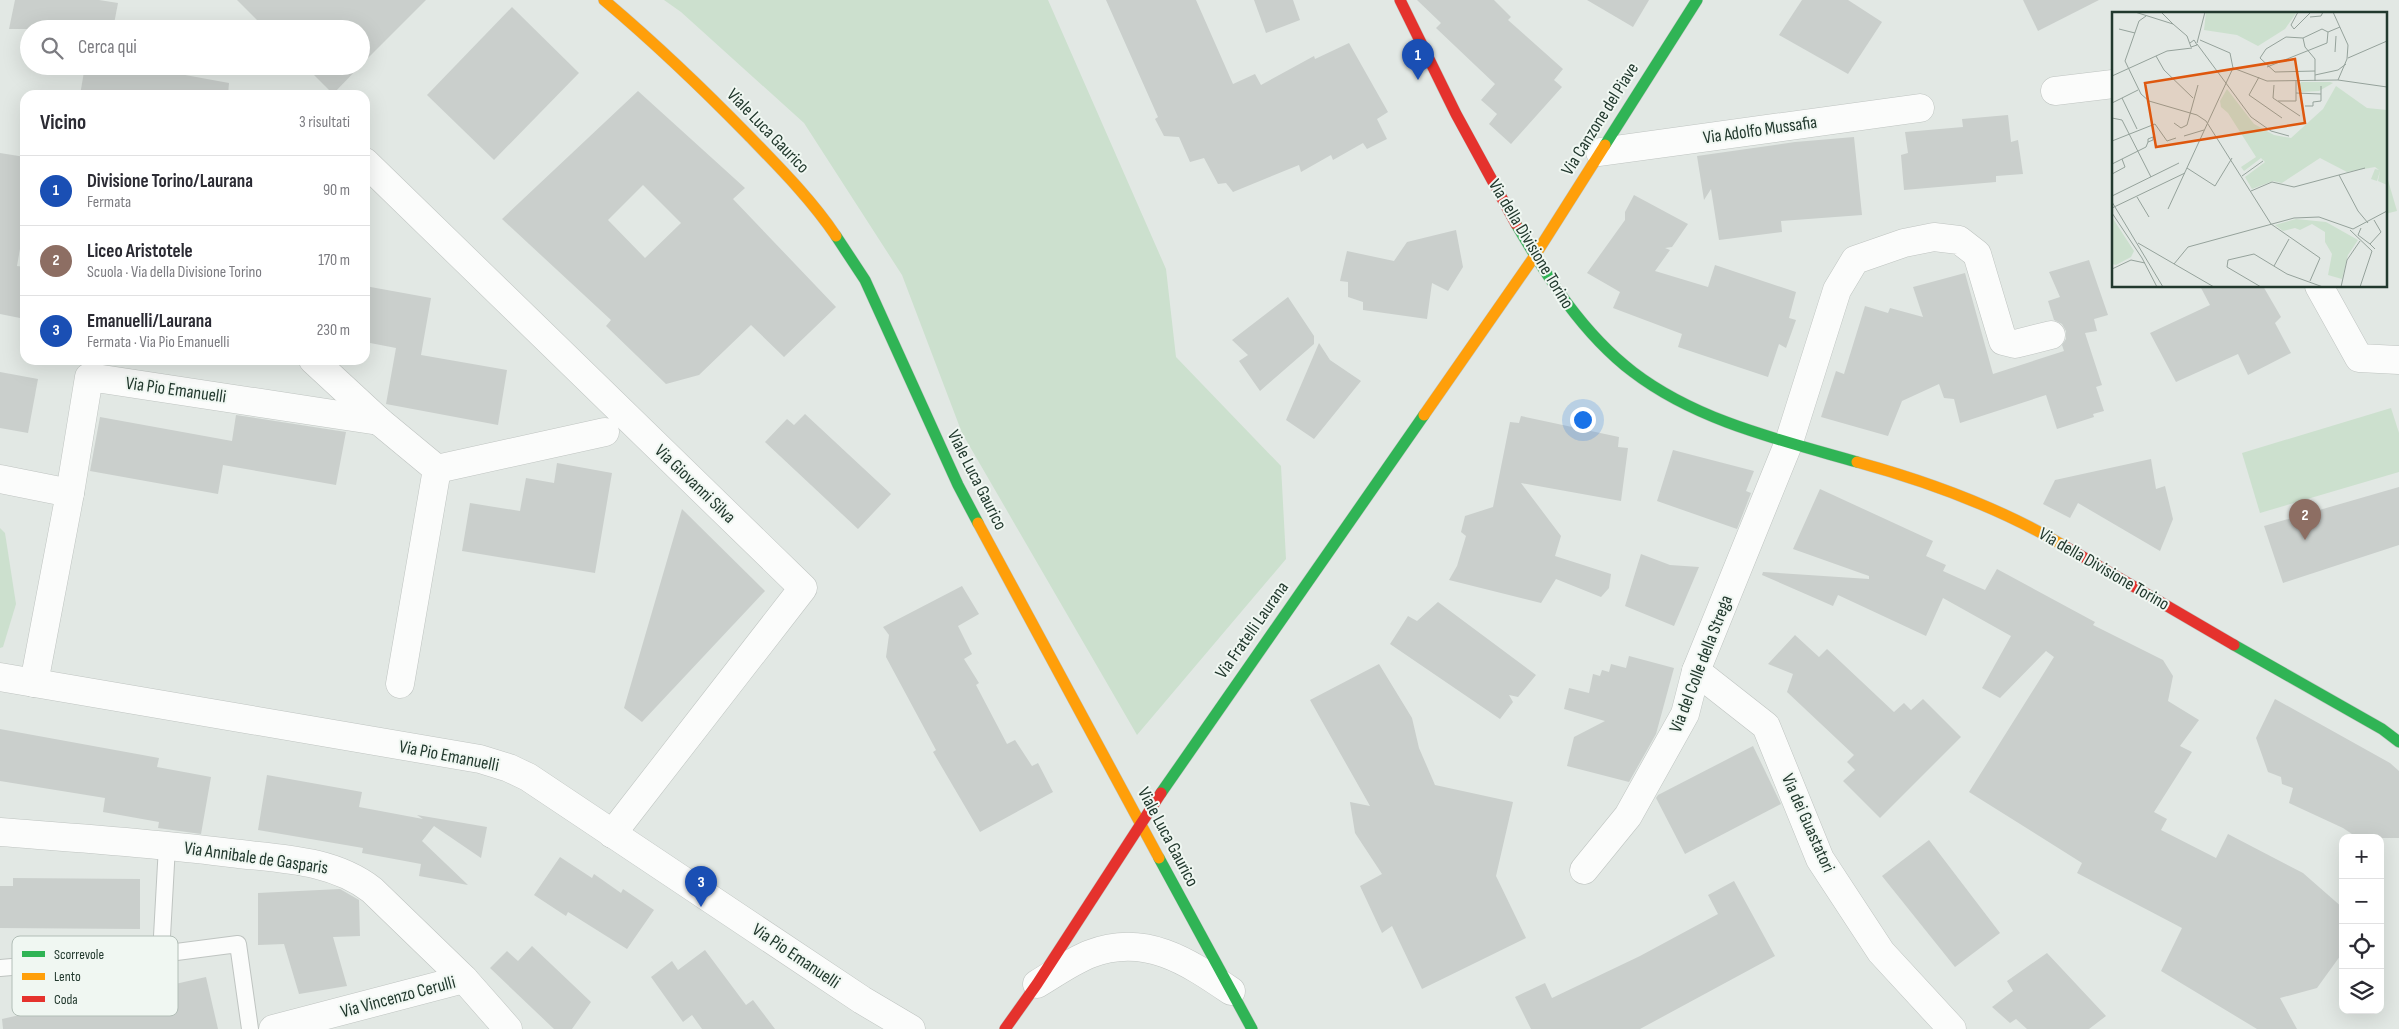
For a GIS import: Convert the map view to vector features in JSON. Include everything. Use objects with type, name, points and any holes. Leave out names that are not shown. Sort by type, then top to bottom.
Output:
[{"type":"street","name":"Viale Luca Gaurico","points":[[604,0],[653,41],[751,135],[790,178],[832,230],[864,280],[958,485],[1252,1029]]},
{"type":"street","name":"Via della Divisione Torino","points":[[1400,0],[1453,111],[1534,257],[1560,298],[1576,318],[1596,339],[1630,369],[1677,400],[1705,414],[1789,442],[1921,481],[1981,503],[2038,530],[2290,678],[2382,729],[2399,742]]},
{"type":"street","name":"Via Canzone del Piave","points":[[1534,257],[1696,0]]},
{"type":"street","points":[[2056,91],[2112,84]]},
{"type":"street","name":"Via Adolfo Mussafia","points":[[1600,152],[1920,108]]},
{"type":"street","name":"Via Giovanni Silva","points":[[370,167],[803,588],[612,834]]},
{"type":"street","points":[[1789,442],[1837,290],[1855,260],[1904,243],[1934,237],[1959,240],[1977,254],[2003,341],[2015,344],[2051,335]]},
{"type":"street","name":"Via Fratelli Laurana","points":[[1005,1029],[1037,984],[1140,822],[1534,257]]},
{"type":"street","points":[[2320,288],[2358,358],[2399,360]]},
{"type":"street","points":[[318,365],[379,421],[437,469]]},
{"type":"street","name":"Via Pio Emanuelli","points":[[34,683],[90,377],[379,421]]},
{"type":"street","points":[[437,469],[605,432]]},
{"type":"street","name":"Via del Colle della Strega","points":[[1584,870],[1628,816],[1664,755],[1685,714],[1696,671],[1789,442]]},
{"type":"street","points":[[400,684],[437,469]]},
{"type":"street","points":[[0,480],[70,493]]},
{"type":"street","name":"Via dei Guastatori","points":[[1696,671],[1766,726],[1820,859],[1881,952],[1952,1029]]},
{"type":"street","name":"Via Pio Emanuelli","points":[[0,677],[489,762],[528,777],[862,1000],[911,1029]]},
{"type":"street","name":"Via Annibale de Gasparis","points":[[0,832],[167,846],[313,863],[348,875],[372,890],[464,980],[508,1029]]},
{"type":"street","points":[[1037,984],[1088,955],[1113,947],[1140,946],[1193,966],[1231,991]]},
{"type":"street","name":"Via Vincenzo Cerulli","points":[[274,1029],[464,980]]},
{"type":"lane","points":[[162,936],[167,846]]},
{"type":"lane","points":[[178,952],[238,944],[250,1029]]},
{"type":"green space","points":[[664,0],[1048,0],[1166,269],[1176,357],[1281,466],[1286,559],[1137,735],[962,433],[902,275],[804,123],[681,12]]},
{"type":"green space","points":[[2386,173],[2397,211],[2386,214]]},
{"type":"green space","points":[[2391,408],[2399,433],[2399,472],[2260,513],[2242,453]]},
{"type":"green space","points":[[0,528],[5,533],[16,604],[3,647],[0,648]]},
{"type":"building","points":[[15,0],[99,0],[118,3],[115,20],[20,20],[20,29],[9,29]]},
{"type":"building","points":[[237,0],[426,0],[370,56],[370,20],[257,20]]},
{"type":"building","points":[[1106,0],[1196,0],[1233,84],[1255,74],[1261,85],[1314,56],[1315,59],[1349,43],[1388,112],[1377,119],[1387,139],[1367,149],[1363,143],[1333,160],[1331,155],[1301,172],[1299,165],[1233,192],[1226,183],[1218,184],[1204,158],[1190,162],[1179,137],[1164,136],[1155,119],[1158,117]]},
{"type":"building","points":[[1254,0],[1293,0],[1300,20],[1266,33]]},
{"type":"building","points":[[1417,0],[1494,0],[1511,17],[1508,20],[1563,69],[1554,80],[1562,87],[1511,144],[1489,124],[1497,114],[1481,100],[1495,84],[1436,28],[1441,23]]},
{"type":"building","points":[[1587,0],[1649,0],[1633,27]]},
{"type":"building","points":[[1802,0],[1848,0],[1882,22],[1848,74],[1779,35]]},
{"type":"building","points":[[2023,0],[2099,0],[2038,31]]},
{"type":"building","points":[[512,7],[579,73],[494,160],[427,95]]},
{"type":"building","points":[[83,75],[185,75],[229,83],[228,90],[81,90]]},
{"type":"building","points":[[314,75],[351,75],[337,90],[329,90]]},
{"type":"building","points":[[638,91],[745,188],[733,199],[836,307],[784,357],[751,325],[699,375],[666,384],[606,326],[611,320],[502,219]],"holes":[[[643,185],[681,223],[645,258],[608,220]]]},
{"type":"building","points":[[2008,115],[2011,142],[2018,140],[2023,174],[1996,176],[1996,182],[1904,190],[1901,155],[1908,153],[1905,132],[1963,127],[1962,119]]},
{"type":"building","points":[[1854,137],[1862,215],[1781,221],[1782,232],[1719,240],[1711,189],[1704,200],[1697,156],[1795,142]]},
{"type":"building","points":[[0,153],[20,156],[20,249],[17,266],[20,266],[20,318],[0,314]]},
{"type":"building","points":[[1634,195],[1688,224],[1672,247],[1665,248],[1670,250],[1655,271],[1708,287],[1715,265],[1796,292],[1789,318],[1796,320],[1786,348],[1779,344],[1768,377],[1678,347],[1682,334],[1613,308],[1620,292],[1587,273],[1625,220],[1625,212]]},
{"type":"building","points":[[1456,230],[1463,267],[1448,291],[1432,283],[1427,319],[1363,310],[1363,302],[1348,297],[1348,282],[1340,281],[1347,251],[1394,261],[1407,242]]},
{"type":"building","points":[[2089,260],[2108,315],[2094,319],[2097,331],[2085,333],[2102,385],[2096,387],[2104,411],[2093,414],[2094,417],[2057,429],[2046,395],[1960,423],[1954,399],[1944,398],[1939,384],[1902,401],[1888,436],[1821,417],[1836,371],[1844,374],[1865,306],[1888,313],[1890,308],[1923,317],[1913,287],[1965,273],[1993,374],[2064,351],[2062,345],[2066,339],[2066,331],[2062,324],[2054,320],[2048,301],[2060,297],[2049,272]]},
{"type":"building","points":[[370,287],[431,298],[421,355],[507,370],[498,425],[386,404],[396,348],[370,343]]},
{"type":"building","points":[[2201,288],[2264,288],[2281,317],[2275,323],[2291,353],[2248,375],[2238,354],[2176,382],[2150,333],[2210,305]]},
{"type":"building","points":[[1288,297],[1314,336],[1314,344],[1260,391],[1239,361],[1248,355],[1232,340]]},
{"type":"building","points":[[1319,343],[1330,360],[1361,381],[1314,439],[1286,420]]},
{"type":"building","points":[[0,372],[38,379],[28,433],[0,428]]},
{"type":"building","points":[[805,414],[891,494],[858,529],[765,442],[787,419],[794,425]]},
{"type":"building","points":[[236,415],[346,432],[336,485],[223,465],[218,494],[90,471],[100,417],[232,441]]},
{"type":"building","points":[[1521,416],[1619,437],[1618,447],[1628,448],[1621,501],[1521,483],[1561,536],[1555,556],[1611,574],[1609,588],[1601,597],[1556,579],[1541,603],[1449,580],[1457,566],[1466,536],[1461,532],[1465,516],[1493,507],[1510,422],[1519,423]]},
{"type":"building","points":[[1673,450],[1754,471],[1746,491],[1751,493],[1737,529],[1657,501]]},
{"type":"building","points":[[2151,459],[2156,489],[2165,486],[2173,519],[2160,551],[2078,503],[2070,518],[2043,504],[2055,480]]},
{"type":"building","points":[[557,463],[612,473],[595,573],[462,551],[470,503],[520,511],[526,478],[554,483]]},
{"type":"building","points":[[2399,487],[2399,545],[2283,583],[2264,526]]},
{"type":"building","points":[[1820,489],[1933,541],[1926,556],[1946,565],[1943,571],[1985,590],[1997,569],[2095,622],[2093,625],[2163,660],[2173,676],[2168,701],[2199,720],[2180,746],[2192,752],[2154,812],[2167,819],[2161,830],[2216,858],[2228,834],[2303,873],[2339,904],[2339,958],[2317,988],[2280,998],[2297,1029],[2257,1029],[2161,971],[2182,928],[2077,873],[2082,863],[1969,792],[2054,657],[2046,651],[2000,698],[1982,688],[2011,636],[1943,598],[1926,636],[1838,595],[1833,606],[1762,575],[1763,572],[1869,579],[1869,576],[1793,549]]},
{"type":"building","points":[[682,509],[765,591],[642,722],[624,708]]},
{"type":"building","points":[[1641,554],[1670,565],[1699,567],[1674,626],[1625,606]]},
{"type":"building","points":[[962,586],[979,614],[958,626],[972,654],[964,659],[979,683],[976,685],[1007,744],[1015,740],[1032,766],[1038,763],[1053,792],[980,832],[933,752],[936,750],[886,657],[889,635],[883,627]]},
{"type":"building","points":[[1438,602],[1536,675],[1518,697],[1509,695],[1513,702],[1500,719],[1390,644],[1408,616],[1417,621]]},
{"type":"building","points":[[1795,635],[1819,657],[1827,649],[1894,712],[1904,703],[1911,710],[1923,699],[1961,737],[1880,818],[1843,781],[1855,770],[1847,762],[1854,755],[1787,692],[1793,674],[1768,664]]},
{"type":"building","points":[[1629,656],[1674,668],[1656,734],[1629,782],[1567,766],[1574,737],[1605,721],[1564,709],[1569,688],[1589,693],[1593,674],[1600,676],[1602,670],[1609,672],[1611,664],[1626,668]]},
{"type":"building","points":[[1379,664],[1412,718],[1419,748],[1435,785],[1513,802],[1496,876],[1526,938],[1422,989],[1392,926],[1382,933],[1360,886],[1382,874],[1355,833],[1350,802],[1370,806],[1310,700]]},
{"type":"building","points":[[2275,699],[2390,763],[2399,771],[2399,838],[2384,838],[2384,834],[2352,834],[2289,803],[2293,788],[2282,784],[2281,777],[2268,772],[2256,738]]},
{"type":"building","points":[[0,729],[159,758],[157,767],[211,777],[201,834],[158,828],[159,822],[103,812],[105,798],[0,781]]},
{"type":"building","points":[[1753,746],[1781,804],[1685,854],[1656,798],[1658,795]]},
{"type":"building","points":[[267,775],[362,792],[359,807],[423,819],[417,815],[487,827],[481,858],[434,826],[422,841],[468,885],[419,876],[421,864],[362,853],[363,848],[258,830]]},
{"type":"building","points":[[1929,840],[2000,933],[1955,967],[1882,876]]},
{"type":"building","points":[[560,857],[592,878],[594,874],[621,893],[623,889],[654,910],[627,949],[568,912],[566,916],[534,895]]},
{"type":"building","points":[[13,878],[140,879],[140,929],[0,928],[0,886],[13,886]]},
{"type":"building","points":[[1734,881],[1775,956],[1640,1029],[1531,1029],[1515,997],[1545,983],[1552,998],[1640,956],[1718,914],[1708,895]]},
{"type":"building","points":[[340,889],[359,900],[360,936],[333,937],[347,986],[299,994],[284,944],[258,945],[258,893]]},
{"type":"building","points":[[532,946],[591,1002],[572,1029],[554,1029],[490,968],[507,951],[518,961]]},
{"type":"building","points":[[705,950],[746,1005],[753,1000],[775,1029],[702,1029],[692,1015],[683,1022],[651,977],[672,961],[678,970]]},
{"type":"building","points":[[2047,953],[2106,1016],[2089,1029],[2027,1029],[2016,1019],[2010,1023],[1992,1007],[2013,991],[2007,981]]},
{"type":"building","points":[[206,977],[218,1029],[3,1029],[2,1019],[15,1016],[178,1016],[178,983]]},
{"type":"traffic: fast","points":[[1605,145],[1697,0]]},
{"type":"traffic: fast","points":[[1516,224],[1567,304],[1598,340],[1633,372],[1684,404],[1712,416],[1769,437],[1857,462]]},
{"type":"traffic: fast","points":[[836,236],[865,280],[958,485],[978,523]]},
{"type":"traffic: fast","points":[[1161,793],[1424,415]]},
{"type":"traffic: fast","points":[[2234,645],[2382,729],[2399,742]]},
{"type":"traffic: fast","points":[[1159,858],[1252,1029]]},
{"type":"traffic: slow","points":[[604,0],[678,66],[748,135],[805,196],[836,236]]},
{"type":"traffic: slow","points":[[1424,415],[1534,257],[1605,145]]},
{"type":"traffic: slow","points":[[1857,462],[1911,478],[1964,497],[2016,520],[2066,547]]},
{"type":"traffic: slow","points":[[978,523],[1159,858]]},
{"type":"traffic: jam","points":[[1400,0],[1456,114],[1516,224]]},
{"type":"traffic: jam","points":[[2066,547],[2234,645]]},
{"type":"traffic: jam","points":[[1005,1029],[1037,984],[1161,793]]},
{"type":"place","name":"Divisione Torino/Laurana","points":[[1418,80]]},
{"type":"place","name":"Liceo Aristotele","points":[[2305,540]]},
{"type":"place","name":"Emanuelli/Laurana","points":[[701,907]]}]
